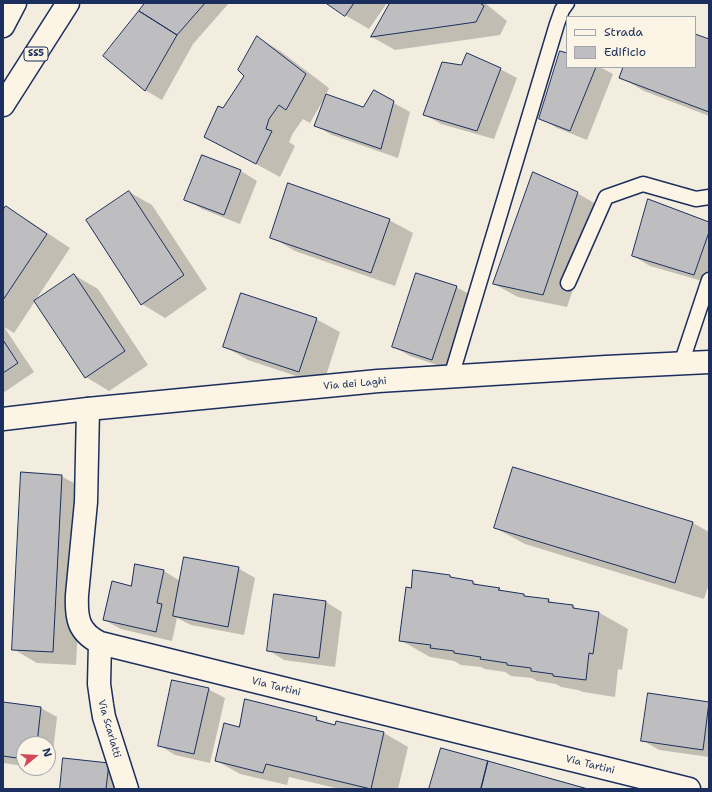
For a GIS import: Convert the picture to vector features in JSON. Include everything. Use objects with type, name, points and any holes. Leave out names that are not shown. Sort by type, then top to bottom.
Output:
[{"type":"street","points":[[3,26],[15,3]]},
{"type":"street","name":"SS5","points":[[3,106],[68,3]]},
{"type":"street","name":"Via dei Laghi","points":[[3,419],[88,409],[378,381],[709,362]]},
{"type":"street","name":"Via Tartini","points":[[88,409],[86,502],[77,606],[80,624],[85,633],[92,639],[100,643],[689,789]]},
{"type":"street","name":"Via Scarlatti","points":[[100,643],[99,684],[104,717],[127,789]]},
{"type":"lane","points":[[451,377],[557,24],[562,10],[567,3]]},
{"type":"lane","points":[[568,283],[606,197],[643,184],[696,199],[709,197]]},
{"type":"lane","points":[[681,364],[709,280]]},
{"type":"building","points":[[145,3],[205,3],[177,35],[139,11]]},
{"type":"building","points":[[326,3],[354,3],[345,16]]},
{"type":"building","points":[[390,3],[480,3],[484,6],[476,22],[371,37]]},
{"type":"building","points":[[139,11],[177,35],[145,91],[103,56]]},
{"type":"building","points":[[696,34],[709,39],[709,112],[619,78],[623,68],[696,68]]},
{"type":"building","points":[[257,36],[306,74],[286,110],[279,105],[269,119],[266,129],[272,131],[256,164],[204,137],[218,106],[223,108],[244,76],[238,70]]},
{"type":"building","points":[[560,51],[566,53],[566,68],[596,68],[570,131],[539,119]]},
{"type":"building","points":[[467,53],[501,68],[477,131],[423,115],[442,62],[461,65]]},
{"type":"building","points":[[374,90],[394,101],[381,149],[314,126],[326,94],[363,107]]},
{"type":"building","points":[[202,155],[241,170],[224,215],[184,200]]},
{"type":"building","points":[[533,172],[578,192],[543,295],[493,284]]},
{"type":"building","points":[[288,183],[390,219],[371,273],[270,238]]},
{"type":"building","points":[[129,191],[184,275],[141,305],[86,220]]},
{"type":"building","points":[[648,199],[709,222],[709,232],[694,275],[632,256]]},
{"type":"building","points":[[6,206],[47,234],[3,300],[3,210]]},
{"type":"building","points":[[416,273],[457,286],[432,360],[392,347]]},
{"type":"building","points":[[74,274],[125,351],[85,378],[34,301]]},
{"type":"building","points":[[241,293],[317,318],[299,372],[223,347]]},
{"type":"building","points":[[3,340],[18,363],[3,373]]},
{"type":"building","points":[[513,467],[693,522],[675,583],[494,528]]},
{"type":"building","points":[[21,472],[62,475],[53,652],[12,650]]},
{"type":"building","points":[[184,557],[239,567],[228,627],[173,616]]},
{"type":"building","points":[[135,564],[164,570],[157,603],[162,604],[156,632],[103,620],[112,581],[131,586]]},
{"type":"building","points":[[413,570],[450,575],[450,577],[473,581],[473,584],[500,588],[498,590],[524,594],[524,596],[549,599],[548,602],[573,605],[573,608],[599,612],[593,654],[589,653],[586,680],[553,676],[553,674],[531,671],[531,668],[507,665],[507,663],[480,659],[481,657],[454,653],[454,651],[430,648],[431,645],[399,641],[406,587],[411,588]]},
{"type":"building","points":[[274,594],[326,601],[319,658],[267,651]]},
{"type":"building","points":[[172,680],[209,688],[194,754],[158,746]]},
{"type":"building","points":[[648,693],[709,702],[703,750],[641,741]]},
{"type":"building","points":[[245,699],[317,717],[316,720],[335,725],[336,721],[384,732],[371,789],[266,764],[263,773],[215,761],[224,723],[239,727]]},
{"type":"building","points":[[3,702],[41,707],[38,736],[16,736],[16,758],[3,756]]},
{"type":"building","points":[[441,748],[488,761],[481,789],[429,789]]},
{"type":"building","points":[[63,758],[109,763],[106,789],[60,789]]},
{"type":"building","points":[[488,761],[588,789],[481,789]]}]
